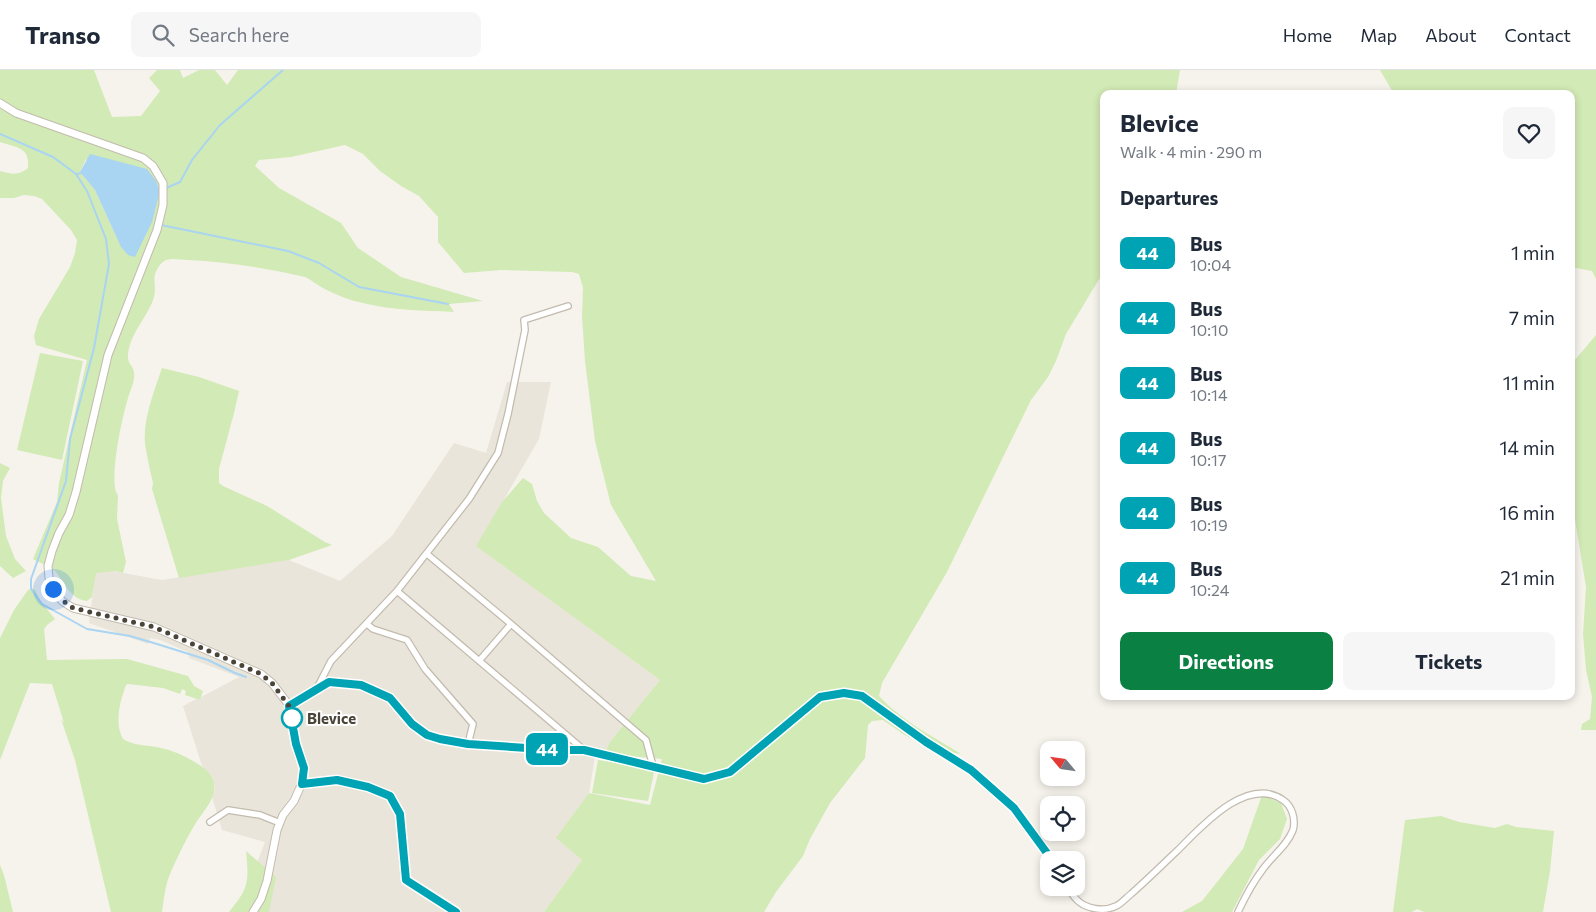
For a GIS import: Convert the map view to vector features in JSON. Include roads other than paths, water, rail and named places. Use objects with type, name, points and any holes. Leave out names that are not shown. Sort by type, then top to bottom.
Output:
[{"type":"street","points":[[0,104],[16,113],[143,158],[153,166],[163,183],[163,205],[157,230],[108,355],[76,492],[69,515],[52,551],[48,566],[49,578],[53,589],[62,600],[73,608],[154,627],[261,674],[272,683],[289,706],[296,744],[304,768],[302,784],[294,801],[280,822],[267,881],[261,898],[252,912]]},
{"type":"street","points":[[317,688],[330,661],[397,591],[427,554],[469,499],[498,453],[525,330],[524,320],[568,306]]},
{"type":"street","points":[[427,554],[646,740],[653,766]]},
{"type":"street","points":[[397,591],[584,750]]},
{"type":"street","points":[[367,624],[373,629],[407,640],[424,669],[473,724],[468,744]]},
{"type":"street","points":[[479,661],[511,624]]},
{"type":"street","points":[[289,706],[329,682],[361,685],[390,698],[412,724],[427,735],[440,739],[468,744],[584,750],[704,779],[730,772],[820,697],[844,693],[862,696],[926,742],[971,770],[1014,808],[1045,851]]},
{"type":"street","points":[[302,784],[337,780],[368,787],[390,796],[400,814],[406,880],[456,912]]},
{"type":"street","points":[[1074,896],[1090,908],[1103,909],[1116,906],[1223,808],[1240,799],[1256,794],[1270,794],[1283,800],[1290,807],[1294,818],[1292,831],[1284,845],[1257,877],[1238,912]]},
{"type":"street","points":[[210,822],[228,810],[260,815],[280,822]]},
{"type":"water","points":[[90,154],[147,169],[156,181],[160,191],[152,222],[135,257],[128,255],[121,247],[95,190],[80,172]]},
{"type":"waterway","points":[[164,189],[180,182],[192,160],[220,125],[283,70]]},
{"type":"waterway","points":[[0,134],[53,157],[76,174],[82,173]]},
{"type":"waterway","points":[[76,174],[87,191],[106,239],[109,264],[94,348],[70,439],[66,481],[31,579],[31,589],[42,604],[87,629],[130,636],[157,644],[208,660],[246,677]]},
{"type":"waterway","points":[[161,225],[288,251],[319,263],[359,287],[448,304]]},
{"type":"place","name":"Blevice","points":[[292,718]]}]
